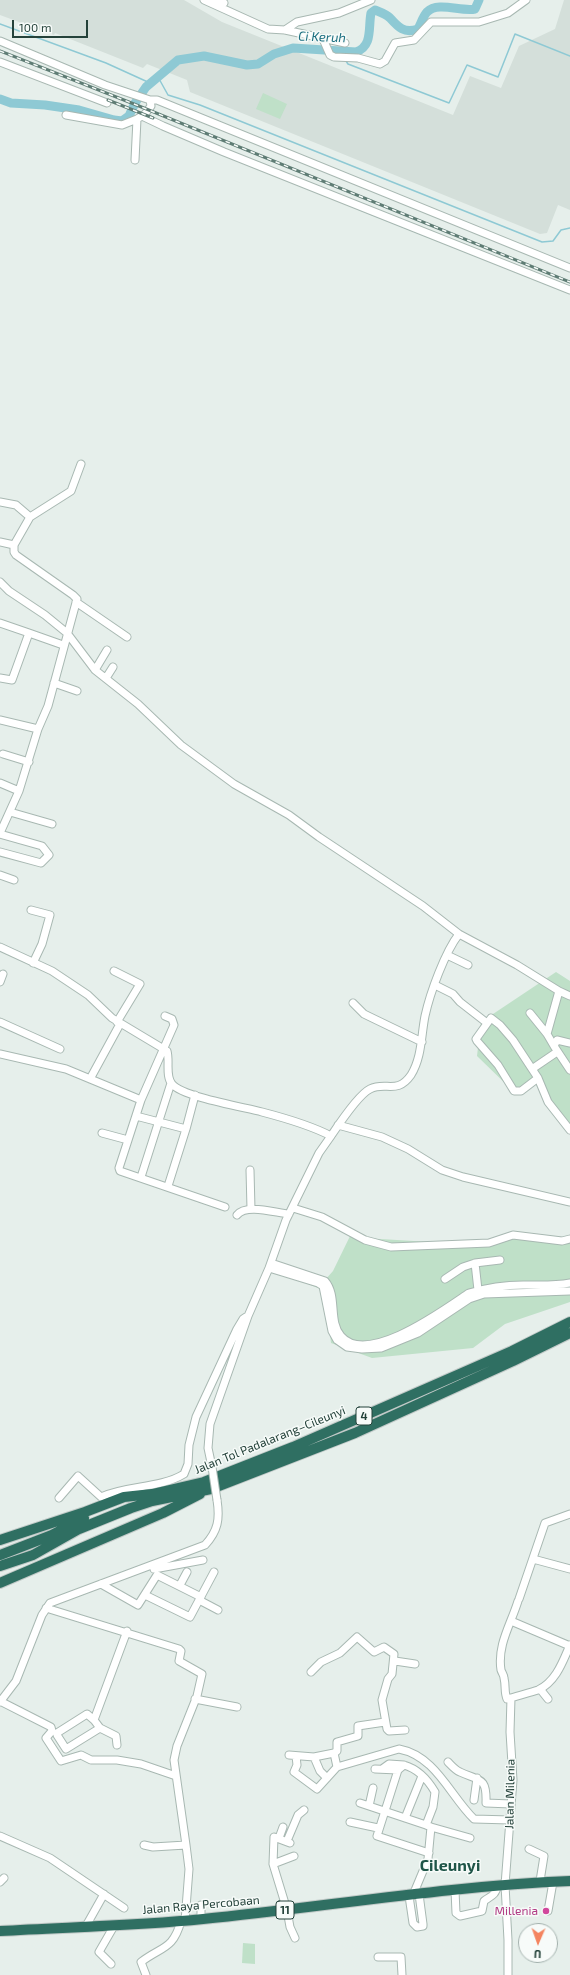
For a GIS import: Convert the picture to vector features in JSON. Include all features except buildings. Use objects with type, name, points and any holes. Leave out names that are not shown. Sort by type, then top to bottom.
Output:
[{"type":"highway","name":"Jalan Tol Padalarang–Cileunyi","points":[[152,1494],[204,1482],[293,1447],[512,1351],[570,1322]]},
{"type":"highway","name":"Jalan Tol Padalarang–Cileunyi","points":[[211,1489],[355,1433],[513,1361],[570,1333]]},
{"type":"highway","points":[[0,1583],[164,1513],[211,1489]]},
{"type":"highway","name":"4","points":[[0,1566],[33,1555],[79,1529],[131,1508],[152,1501],[211,1489]]},
{"type":"highway","points":[[0,1540],[85,1512],[124,1497],[152,1494]]},
{"type":"highway","name":"4","points":[[0,1555],[52,1536],[95,1513],[152,1494]]},
{"type":"highway","name":"Jalan Raya Percobaan","points":[[0,1931],[86,1926],[114,1926],[183,1921],[501,1885],[540,1881],[570,1881]]},
{"type":"street","points":[[204,0],[268,29],[285,30],[345,43]]},
{"type":"street","points":[[216,0],[224,3]]},
{"type":"street","points":[[285,30],[297,22],[324,18],[356,3],[371,0]]},
{"type":"street","points":[[323,39],[330,55],[336,58],[358,58],[380,64],[385,61],[395,43],[414,40],[431,22],[480,22],[508,13],[526,0]]},
{"type":"street","points":[[0,41],[134,95],[146,99],[157,100],[570,268]]},
{"type":"street","points":[[0,62],[107,103]]},
{"type":"street","points":[[66,115],[122,125],[147,113],[151,106],[146,99]]},
{"type":"street","points":[[135,160],[140,117]]},
{"type":"street","points":[[140,117],[570,290]]},
{"type":"street","points":[[81,464],[71,491],[30,516],[14,545],[15,554],[73,595],[76,602],[127,637]]},
{"type":"street","points":[[0,502],[16,505],[30,516]]},
{"type":"street","points":[[0,542],[14,545]]},
{"type":"street","points":[[1,584],[9,591],[45,614],[95,670],[193,754],[234,784],[289,814],[319,837],[423,906],[459,934],[517,965],[559,991],[570,996]]},
{"type":"street","points":[[0,852],[41,863],[49,855],[42,846],[0,834],[19,791],[38,729],[48,706],[65,638],[76,602]]},
{"type":"street","points":[[0,623],[29,633],[65,638]]},
{"type":"street","points":[[0,678],[12,680],[29,633]]},
{"type":"street","points":[[95,670],[108,650]]},
{"type":"street","points":[[106,678],[113,667]]},
{"type":"street","points":[[54,683],[77,691]]},
{"type":"street","points":[[0,720],[38,729]]},
{"type":"street","points":[[3,754],[29,762]]},
{"type":"street","points":[[0,783],[19,791]]},
{"type":"street","points":[[10,812],[52,824]]},
{"type":"street","points":[[0,875],[14,880]]},
{"type":"street","points":[[32,910],[50,915],[42,944],[33,963]]},
{"type":"street","points":[[176,1776],[141,1764],[117,1760],[91,1760],[81,1755],[61,1761],[46,1738],[52,1731],[51,1727],[0,1701],[17,1678],[46,1608],[55,1600],[205,1545],[212,1538],[218,1525],[219,1516],[208,1448],[210,1424],[248,1316],[270,1266],[291,1211],[320,1153],[338,1125],[368,1090],[372,1088],[397,1087],[404,1083],[410,1075],[418,1059],[422,1042],[425,1016],[435,985],[447,955],[459,934]]},
{"type":"street","points":[[0,947],[52,972],[88,995],[119,1023],[167,1052],[169,1057],[171,1083],[141,1178]]},
{"type":"street","points":[[447,955],[468,965]]},
{"type":"street","points":[[90,1079],[140,984],[114,971]]},
{"type":"street","points":[[0,982],[3,974]]},
{"type":"street","points":[[435,985],[453,994],[460,1002],[487,1023]]},
{"type":"street","points":[[547,1034],[559,991]]},
{"type":"street","points":[[353,1003],[364,1014],[422,1042]]},
{"type":"street","points":[[530,1013],[547,1034],[568,1065]]},
{"type":"street","points":[[166,1016],[172,1019],[174,1025],[162,1049],[141,1100],[120,1170],[225,1207]]},
{"type":"street","points":[[538,1078],[521,1091],[514,1090],[498,1065],[477,1041],[487,1023],[492,1018],[513,1040],[538,1078],[548,1102],[570,1130]]},
{"type":"street","points":[[0,1022],[60,1049]]},
{"type":"street","points":[[532,1069],[556,1049],[557,1040],[570,1043]]},
{"type":"street","points":[[0,1054],[66,1070],[141,1100]]},
{"type":"street","points":[[171,1083],[182,1090],[195,1095],[278,1116],[331,1136]]},
{"type":"street","points":[[168,1186],[195,1095]]},
{"type":"street","points":[[136,1116],[186,1129]]},
{"type":"street","points":[[338,1125],[382,1137],[408,1149],[442,1170],[570,1202]]},
{"type":"street","points":[[102,1133],[128,1140]]},
{"type":"street","points":[[250,1170],[251,1209]]},
{"type":"street","points":[[237,1215],[243,1209],[251,1209],[291,1211],[322,1217],[365,1240],[391,1247],[489,1243],[513,1235],[562,1241],[570,1239]]},
{"type":"street","points":[[445,1279],[463,1267],[475,1263],[500,1260]]},
{"type":"street","points":[[475,1263],[478,1290]]},
{"type":"street","points":[[270,1266],[327,1283],[331,1293],[336,1326],[341,1336],[347,1340],[362,1345],[387,1341],[415,1328],[469,1293],[478,1290],[520,1285],[558,1286],[570,1283]]},
{"type":"street","points":[[319,1280],[326,1292],[332,1331],[338,1340],[347,1347],[362,1349],[381,1348],[418,1333],[469,1299],[484,1294],[556,1293],[570,1291]]},
{"type":"street","points":[[59,1498],[78,1476],[101,1497],[120,1490],[169,1480],[184,1474],[188,1464],[189,1445],[196,1417],[237,1328],[243,1319],[248,1316]]},
{"type":"street","points":[[511,1621],[570,1646],[566,1662],[559,1672],[540,1688],[507,1699],[504,1690],[504,1677],[501,1672],[503,1637],[511,1621],[545,1523],[570,1514]]},
{"type":"street","points":[[533,1558],[570,1569]]},
{"type":"street","points":[[134,1572],[203,1560]]},
{"type":"street","points":[[180,1585],[188,1572]]},
{"type":"street","points":[[145,1595],[188,1617],[214,1572]]},
{"type":"street","points":[[101,1584],[138,1605],[156,1575],[180,1585],[218,1610]]},
{"type":"street","points":[[46,1608],[181,1650],[179,1661],[202,1674],[195,1698],[177,1746],[174,1760],[189,1869],[183,1921],[174,1939],[162,1951],[141,1962],[146,1975]]},
{"type":"street","points":[[94,1720],[127,1632]]},
{"type":"street","points":[[311,1672],[321,1662],[340,1653],[357,1636],[374,1652],[384,1647],[394,1654],[395,1661],[392,1674],[388,1679],[382,1700],[385,1722],[389,1731],[405,1730]]},
{"type":"street","points":[[395,1661],[415,1664]]},
{"type":"street","points":[[540,1688],[548,1699]]},
{"type":"street","points":[[195,1698],[237,1706]]},
{"type":"street","name":"Jalan Milenia","points":[[508,1975],[508,1940],[501,1885],[510,1820],[513,1780],[510,1732],[511,1698]]},
{"type":"street","points":[[100,1728],[68,1749],[57,1736],[61,1729],[85,1715],[90,1716],[100,1728],[116,1736],[117,1745]]},
{"type":"street","points":[[385,1722],[358,1726],[358,1736],[339,1740],[337,1742],[337,1751],[334,1753],[314,1757],[292,1755],[296,1765],[294,1772],[317,1788],[337,1767],[399,1749],[407,1750],[424,1759],[453,1793],[464,1809],[474,1819],[510,1820]]},
{"type":"street","points":[[334,1753],[337,1767]]},
{"type":"street","points":[[314,1757],[320,1771],[327,1778]]},
{"type":"street","points":[[448,1762],[458,1771],[477,1778],[486,1786],[486,1803],[511,1804]]},
{"type":"street","points":[[398,1770],[378,1769],[389,1764],[404,1765],[413,1768],[422,1776],[435,1792],[433,1808],[428,1826],[429,1852],[426,1866],[414,1895]]},
{"type":"street","points":[[404,1765],[398,1770],[376,1835],[378,1837],[429,1852]]},
{"type":"street","points":[[405,1818],[422,1776]]},
{"type":"street","points":[[474,1800],[477,1778]]},
{"type":"street","points":[[369,1806],[373,1788]]},
{"type":"street","points":[[360,1803],[428,1826],[470,1838]]},
{"type":"street","points":[[295,1938],[290,1927],[287,1910],[273,1864],[274,1837],[288,1842],[298,1815],[304,1810]]},
{"type":"street","points":[[350,1822],[378,1828]]},
{"type":"street","points":[[279,1838],[283,1827]]},
{"type":"street","points":[[0,1836],[50,1858],[124,1908]]},
{"type":"street","points":[[144,1845],[153,1847],[186,1845]]},
{"type":"street","points":[[529,1849],[544,1856],[540,1881]]},
{"type":"street","points":[[273,1864],[294,1856]]},
{"type":"street","points":[[548,1911],[553,1882]]},
{"type":"street","points":[[455,1890],[456,1913],[460,1916],[464,1916],[482,1911],[484,1901],[491,1898],[501,1885]]},
{"type":"street","points":[[86,1926],[104,1894]]},
{"type":"street","points":[[201,1905],[201,1919]]},
{"type":"street","points":[[111,1964],[99,1952],[114,1926]]},
{"type":"street","points":[[378,1957],[401,1957],[402,1975]]},
{"type":"shaded area","points":[[0,0],[184,0],[222,22],[453,115],[470,76],[501,88],[519,46],[555,29],[564,0],[570,0],[570,210],[558,205],[547,233],[540,234],[190,92],[187,80],[147,64],[143,68],[55,33],[54,35],[0,15]]},
{"type":"green space","points":[[263,93],[287,104],[280,119],[256,109]]},
{"type":"green space","points":[[556,972],[570,981],[570,1132],[538,1081],[513,1091],[477,1056],[481,1022]]},
{"type":"green space","points":[[352,1232],[363,1238],[465,1244],[514,1235],[562,1242],[570,1236],[570,1302],[505,1324],[473,1348],[372,1358],[331,1343],[325,1291],[269,1268],[325,1280],[333,1271]]},
{"type":"green space","points":[[243,1943],[255,1944],[255,1964],[242,1963]]},
{"type":"waterway","name":"Ci Keruh","points":[[0,99],[11,103],[45,105],[79,110],[122,121],[129,116],[135,103],[146,87],[178,60],[204,56],[247,65],[258,64],[274,54],[293,48],[356,52],[361,49],[367,41],[369,36],[371,13],[375,10],[387,15],[402,29],[409,31],[418,29],[427,12],[432,9],[437,7],[469,10],[475,9],[479,0]]},
{"type":"waterway","points":[[0,24],[106,63],[150,83]]},
{"type":"waterway","points":[[346,61],[348,64],[449,103],[467,65],[498,77],[515,34],[570,56]]},
{"type":"waterway","points":[[158,77],[168,95],[200,105],[542,242],[553,241],[561,230],[570,228]]},
{"type":"waterway","points":[[358,209],[559,289]]},
{"type":"railway","points":[[0,51],[139,106],[570,282]]},
{"type":"railway","points":[[108,100],[153,118]]},
{"type":"place","name":"Millenia","points":[[546,1911]]},
{"type":"district","name":"Cileunyi","points":[[450,1866]]}]
